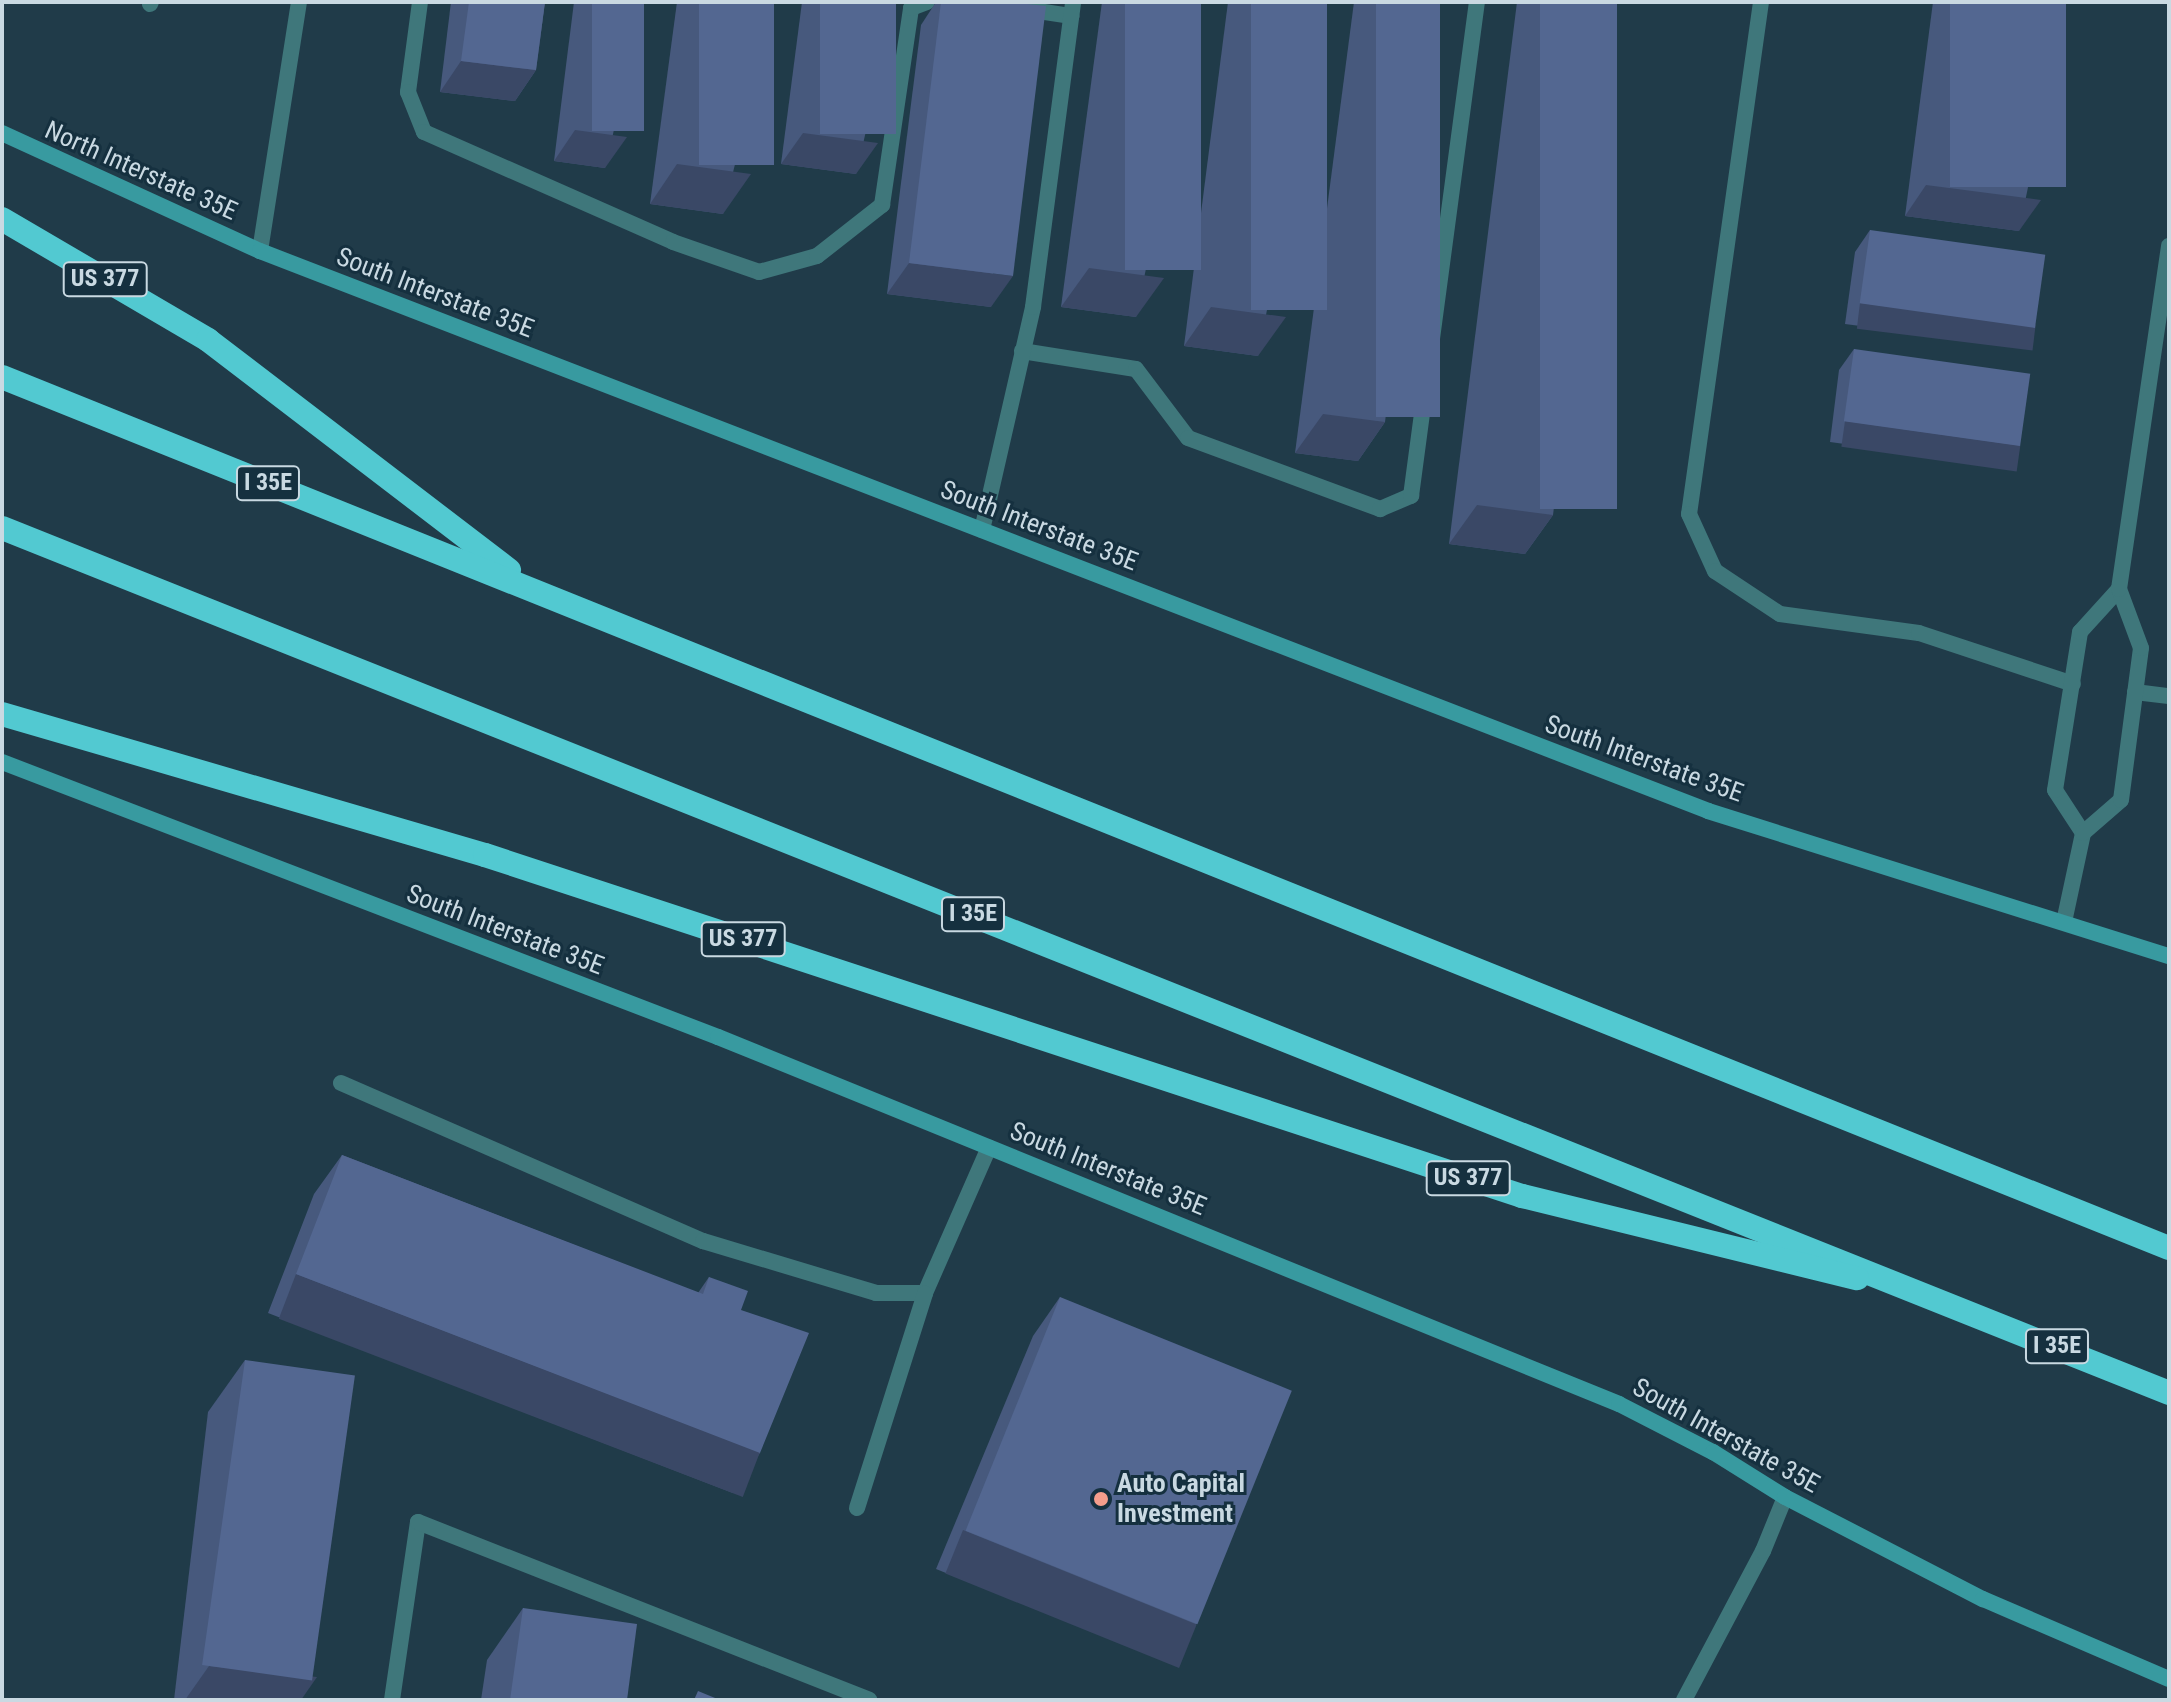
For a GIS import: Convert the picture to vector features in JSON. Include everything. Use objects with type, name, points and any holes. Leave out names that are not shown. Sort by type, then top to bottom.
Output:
[{"type":"highway","name":"US 377","points":[[2,219],[208,340],[534,590]]},
{"type":"highway","name":"I 35E","points":[[2,377],[2169,1248]]},
{"type":"highway","name":"I 35E","points":[[2,528],[1945,1299],[2169,1393]]},
{"type":"highway","name":"US 377","points":[[2,714],[485,855],[1522,1196],[1945,1299]]},
{"type":"main road","name":"North Interstate 35E","points":[[2,133],[260,251]]},
{"type":"main road","name":"South Interstate 35E","points":[[260,251],[1708,811],[2169,956]]},
{"type":"main road","name":"South Interstate 35E","points":[[2,762],[718,1037],[1619,1404],[1713,1452],[1785,1497],[1983,1599],[2169,1679]]},
{"type":"street","points":[[260,251],[299,2]]},
{"type":"street","points":[[420,2],[408,92],[424,132],[673,242],[759,272],[817,256],[882,205],[911,8],[927,2]]},
{"type":"street","points":[[1022,351],[1136,369],[1188,438],[1247,460],[1380,509],[1411,496],[1477,2]]},
{"type":"street","points":[[1761,2],[1689,514],[1695,528],[1715,571],[1780,614],[1919,633],[2073,684]]},
{"type":"street","points":[[982,530],[1033,307],[1072,9],[1000,6]]},
{"type":"street","points":[[2064,922],[2083,833],[2121,800],[2141,648],[2119,589],[2169,246]]},
{"type":"street","points":[[2083,833],[2055,790],[2080,632],[2119,589]]},
{"type":"street","points":[[2135,692],[2169,696]]},
{"type":"street","points":[[341,1083],[703,1241],[876,1293],[925,1293]]},
{"type":"street","points":[[857,1508],[925,1293],[989,1147]]},
{"type":"street","points":[[1684,1700],[1763,1551],[1785,1497]]},
{"type":"street","points":[[392,1700],[418,1522],[869,1700]]},
{"type":"building","points":[[469,2],[545,2],[536,70],[461,61]]},
{"type":"building","points":[[592,2],[644,2],[644,131],[592,131]]},
{"type":"building","points":[[699,2],[774,2],[774,165],[699,165]]},
{"type":"building","points":[[820,2],[896,2],[896,134],[820,134]]},
{"type":"building","points":[[941,2],[1010,2],[1046,6],[1013,276],[909,263]]},
{"type":"building","points":[[1125,2],[1201,2],[1201,270],[1125,270]]},
{"type":"building","points":[[1251,2],[1327,2],[1327,310],[1251,310]]},
{"type":"building","points":[[1376,2],[1440,2],[1440,417],[1376,417]]},
{"type":"building","points":[[1540,2],[1617,2],[1617,509],[1540,509]]},
{"type":"building","points":[[1950,2],[2066,2],[2066,187],[1950,187]]},
{"type":"building","points":[[1870,230],[2045,255],[2035,328],[1860,303]]},
{"type":"building","points":[[1854,349],[2030,374],[2020,446],[1844,421]]},
{"type":"building","points":[[342,1155],[703,1294],[709,1277],[748,1291],[741,1310],[809,1333],[760,1453],[296,1274]]},
{"type":"building","name":"Auto Capital Investment","points":[[1060,1297],[1292,1391],[1197,1624],[966,1531]]},
{"type":"building","points":[[245,1360],[355,1375],[312,1680],[202,1665]]},
{"type":"building","points":[[523,1608],[637,1624],[627,1700],[510,1700]]},
{"type":"building","points":[[698,1691],[720,1700],[694,1700]]},
{"type":"place","name":"Auto Capital Investment","points":[[1101,1499]]}]
